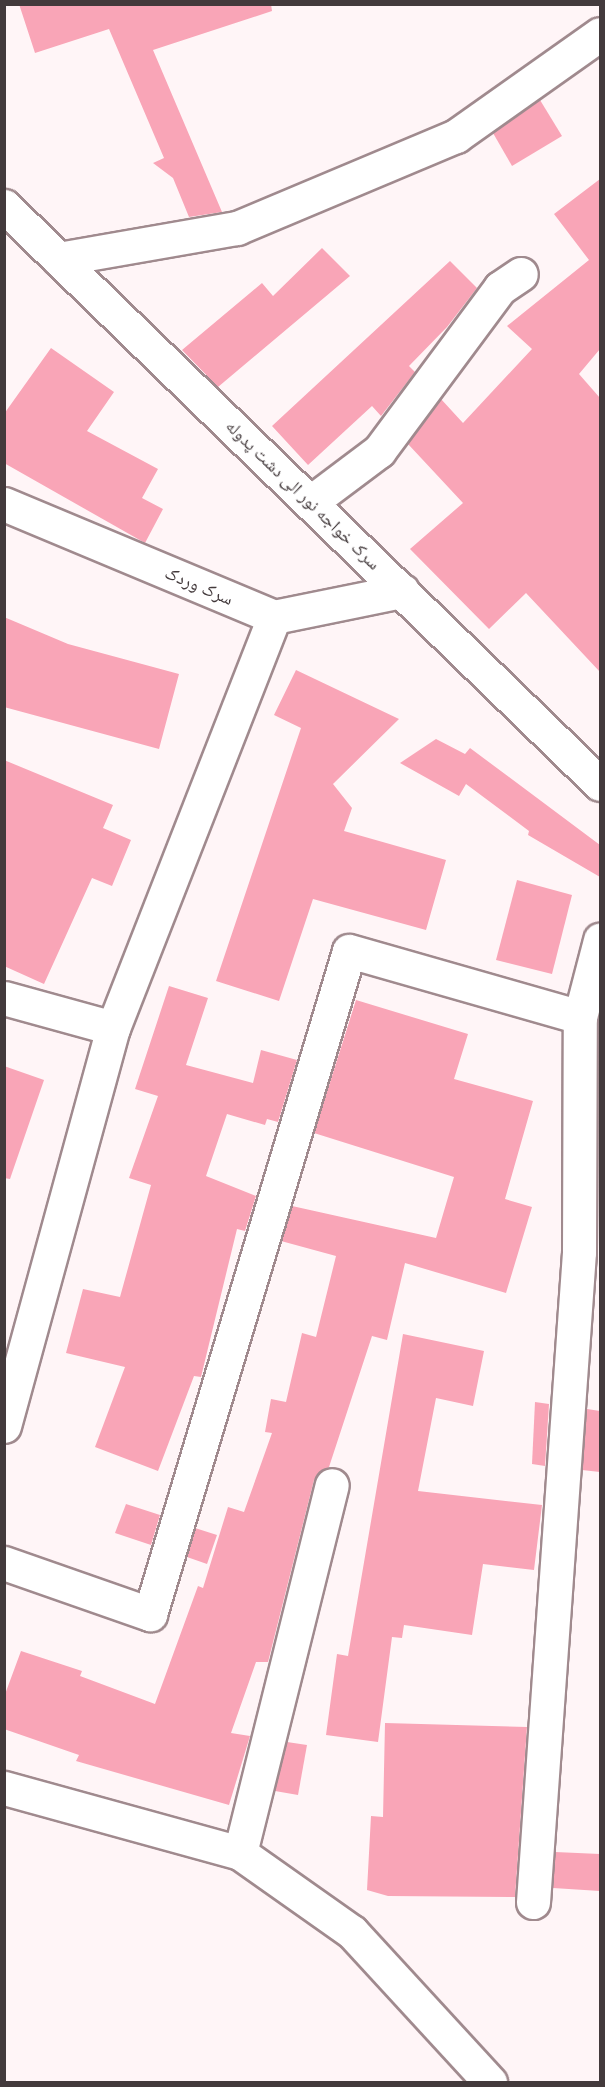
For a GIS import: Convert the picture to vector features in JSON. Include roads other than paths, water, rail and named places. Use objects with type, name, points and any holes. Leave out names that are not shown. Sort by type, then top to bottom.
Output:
[{"type":"street","points":[[59,259],[237,228],[456,136],[600,34]]},
{"type":"street","name":"سرک خواجه نور الی دشت پدوله","points":[[4,206],[600,784]]},
{"type":"street","points":[[311,502],[380,451],[500,288],[521,274]]},
{"type":"street","name":"سرک وردک","points":[[4,504],[274,617]]},
{"type":"street","points":[[4,1426],[113,1028],[274,617],[402,591]]},
{"type":"street","points":[[533,1902],[579,1252],[580,1017],[600,940]]},
{"type":"street","points":[[4,1563],[150,1614],[349,951],[580,1017]]},
{"type":"street","points":[[4,998],[113,1028]]},
{"type":"street","points":[[240,1853],[332,1485]]},
{"type":"street","points":[[4,1788],[240,1853],[352,1932],[490,2082]]}]
